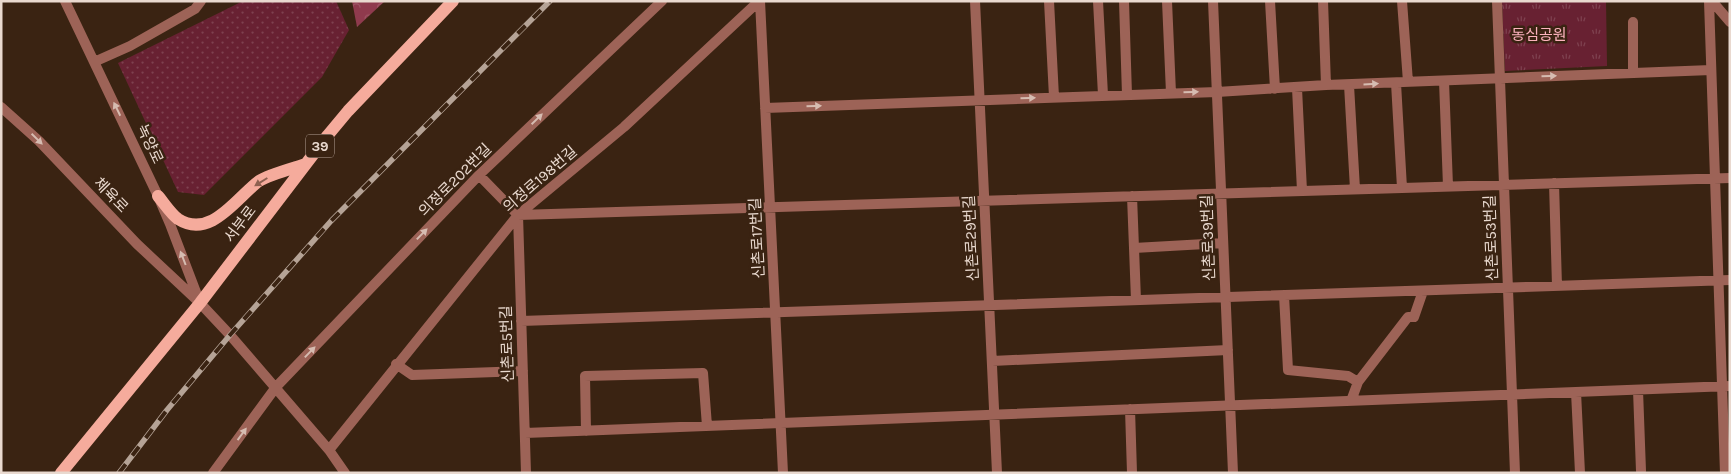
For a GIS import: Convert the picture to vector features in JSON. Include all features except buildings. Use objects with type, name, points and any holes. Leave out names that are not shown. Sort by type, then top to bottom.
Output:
[{"type":"main road","name":"서부로","points":[[61,473],[200,303],[348,111],[453,1]]},
{"type":"main road","points":[[158,196],[178,218],[190,223],[201,224],[212,221],[225,213],[260,180],[306,164]]},
{"type":"street","name":"녹양로","points":[[65,1],[158,196],[200,303]]},
{"type":"street","points":[[94,62],[130,46],[195,9],[201,1]]},
{"type":"street","name":"의정로202번길","points":[[213,473],[276,387],[479,175],[662,1]]},
{"type":"street","name":"신촌로17번길","points":[[759,1],[784,473]]},
{"type":"street","name":"의정로198번길","points":[[329,450],[396,364],[518,215],[624,127],[759,1]]},
{"type":"street","name":"신촌로29번길","points":[[975,1],[997,473]]},
{"type":"street","points":[[1049,1],[1054,97]]},
{"type":"street","points":[[1098,1],[1103,96]]},
{"type":"street","points":[[1124,1],[1127,94]]},
{"type":"street","points":[[1167,1],[1171,93]]},
{"type":"street","name":"신촌로39번길","points":[[1213,1],[1233,473]]},
{"type":"street","points":[[1270,1],[1275,89]]},
{"type":"street","points":[[1323,1],[1326,85]]},
{"type":"street","points":[[1402,1],[1408,82]]},
{"type":"street","name":"신촌로53번길","points":[[1497,1],[1515,473]]},
{"type":"street","points":[[1710,1],[1730,22]]},
{"type":"street","points":[[1710,1],[1718,281],[1726,386],[1725,473]]},
{"type":"street","points":[[1633,22],[1633,73]]},
{"type":"street","points":[[765,108],[1217,92],[1326,85],[1711,70]]},
{"type":"street","points":[[1444,81],[1448,186]]},
{"type":"street","points":[[1396,83],[1402,188]]},
{"type":"street","points":[[1349,85],[1355,189]]},
{"type":"street","points":[[1297,88],[1302,191]]},
{"type":"street","name":"체육로","points":[[1,106],[39,141],[137,244],[200,303],[276,387],[329,450],[345,473]]},
{"type":"street","points":[[479,175],[518,215],[1730,178]]},
{"type":"street","points":[[1554,183],[1557,286]]},
{"type":"street","points":[[1132,196],[1136,300]]},
{"type":"street","name":"신촌로5번길","points":[[518,215],[526,473]]},
{"type":"street","points":[[1134,248],[1223,243]]},
{"type":"street","points":[[521,321],[1730,280]]},
{"type":"street","points":[[1351,401],[1358,382],[1408,317],[1414,317],[1423,291]]},
{"type":"street","points":[[1284,295],[1288,370],[1348,376],[1358,382]]},
{"type":"street","points":[[992,361],[1228,350]]},
{"type":"street","points":[[396,364],[412,375],[523,371]]},
{"type":"street","points":[[586,431],[585,376],[703,372],[707,426]]},
{"type":"street","points":[[525,433],[1726,386]]},
{"type":"street","points":[[1638,390],[1641,471]]},
{"type":"street","points":[[1576,392],[1580,473]]},
{"type":"street","points":[[1130,409],[1132,473]]},
{"type":"green space","points":[[243,1],[336,1],[349,30],[322,77],[204,195],[178,192],[118,63]]},
{"type":"green space","points":[[352,1],[385,1],[357,27]]},
{"type":"green space","name":"동심공원","points":[[1502,1],[1606,1],[1607,66],[1505,71]]},
{"type":"railway","points":[[119,473],[167,410],[230,335],[331,221],[550,1]]}]
